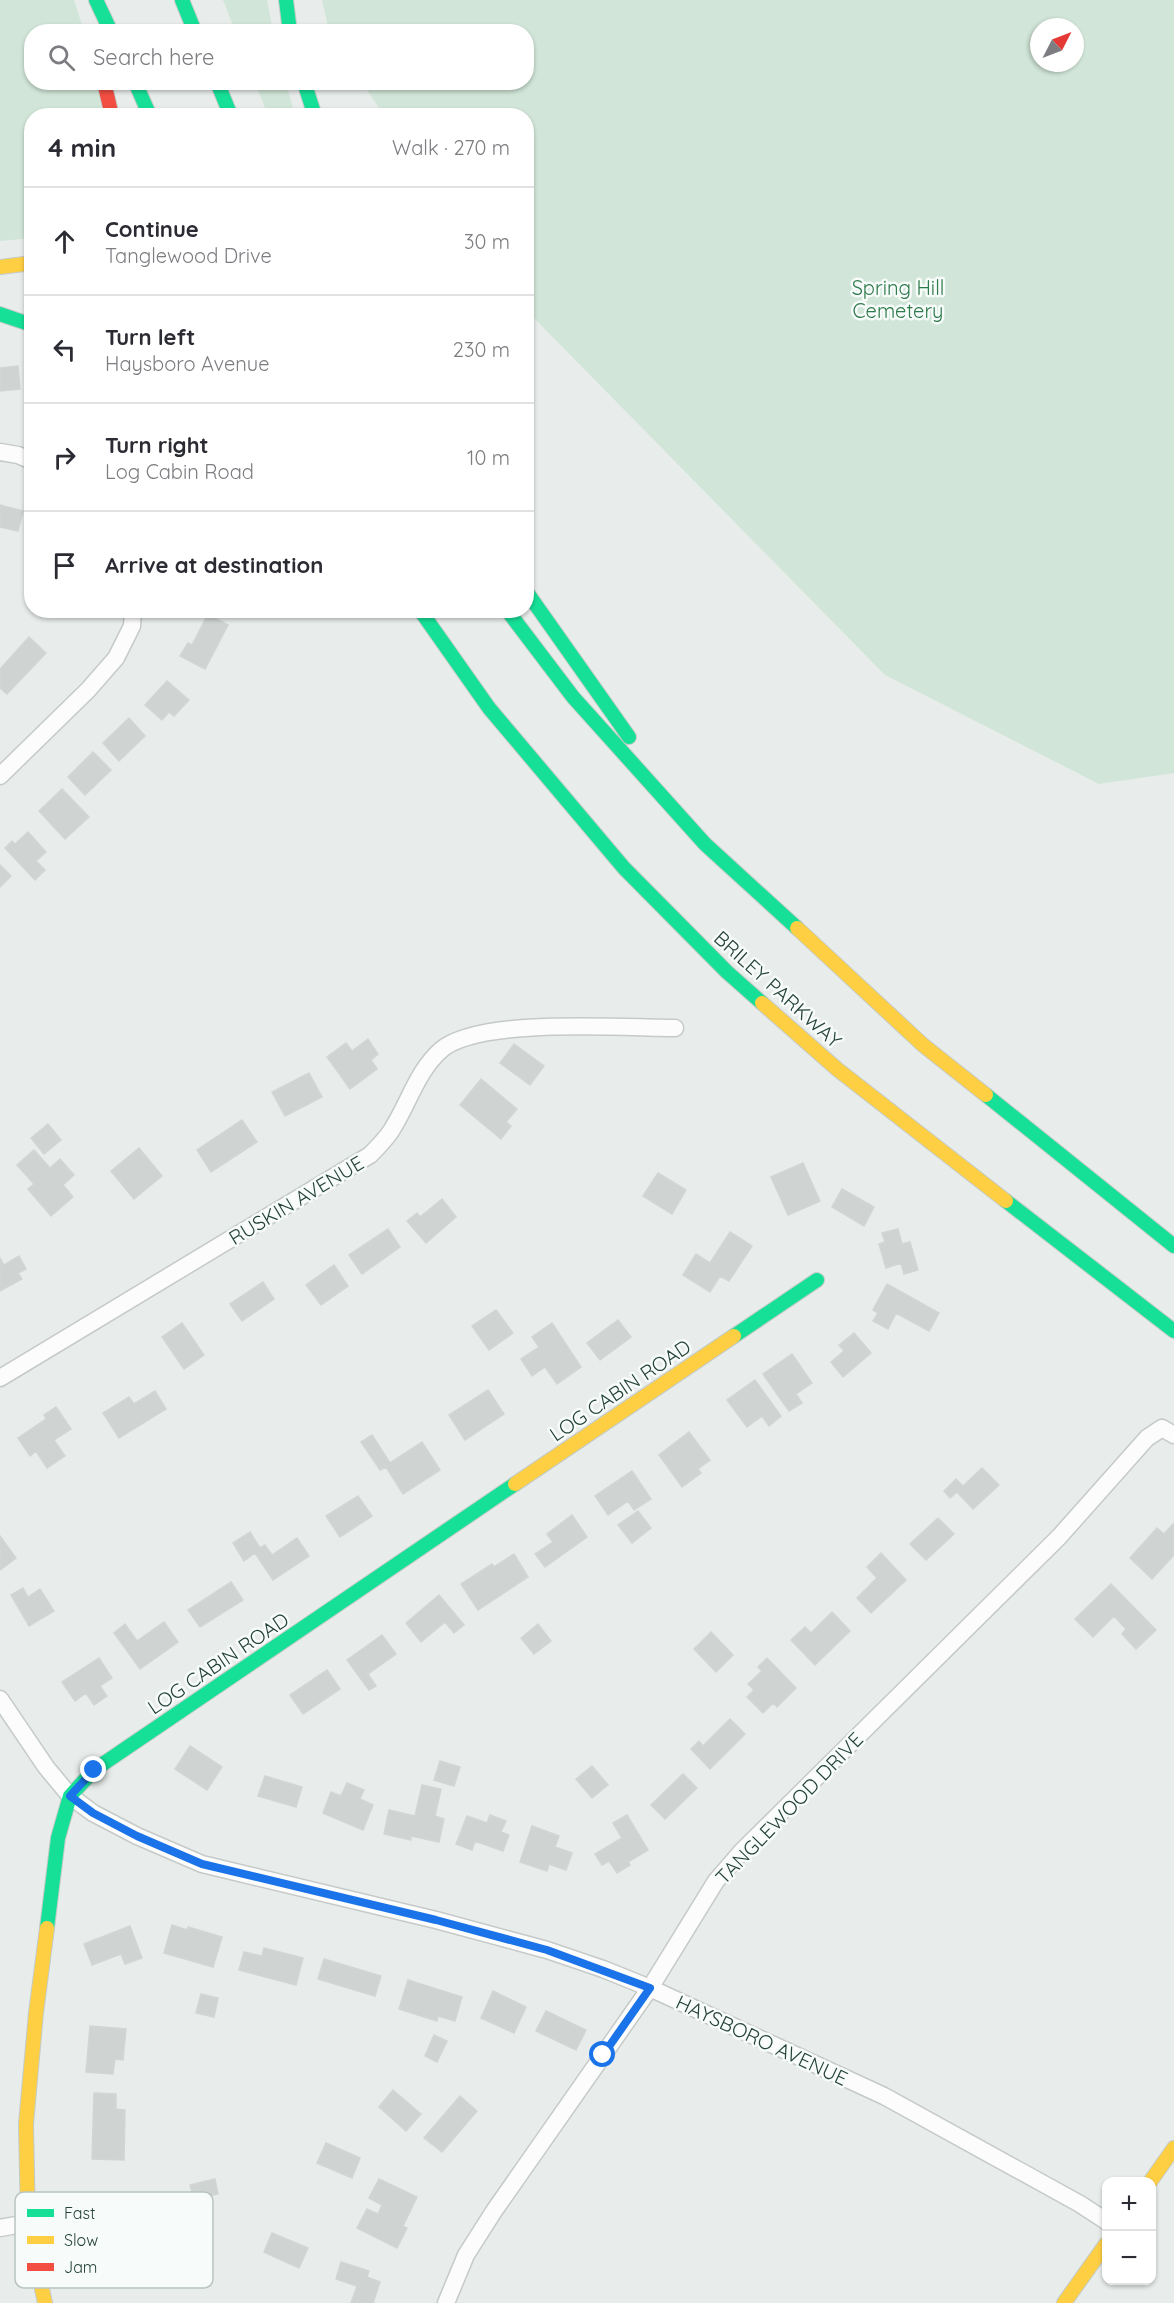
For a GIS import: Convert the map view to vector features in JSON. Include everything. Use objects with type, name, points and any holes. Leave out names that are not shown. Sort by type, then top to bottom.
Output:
[{"type":"main road","points":[[182,0],[192,24]]},
{"type":"main road","points":[[286,0],[289,24]]},
{"type":"main road","points":[[89,4],[105,24]]},
{"type":"main road","points":[[106,90],[110,108]]},
{"type":"main road","points":[[139,90],[146,108]]},
{"type":"main road","points":[[220,90],[228,108]]},
{"type":"main road","points":[[307,90],[312,108]]},
{"type":"main road","points":[[0,267],[24,264]]},
{"type":"main road","points":[[0,314],[24,322]]},
{"type":"main road","points":[[534,602],[705,844]]},
{"type":"main road","name":"BRILEY PARKWAY","points":[[426,618],[489,708],[624,868],[727,972],[837,1068],[1174,1331]]},
{"type":"main road","points":[[513,618],[573,697],[705,844],[923,1045],[1174,1246]]},
{"type":"main road","points":[[420,635],[489,708]]},
{"type":"main road","name":"LOG CABIN ROAD","points":[[27,2192],[26,2124],[36,2013],[58,1838],[70,1796],[94,1770],[817,1280]]},
{"type":"main road","points":[[1153,2177],[1174,2148]]},
{"type":"main road","points":[[1064,2303],[1102,2251]]},
{"type":"main road","name":"LOG CABIN ROAD","points":[[42,2288],[45,2303]]},
{"type":"street","points":[[0,452],[24,458]]},
{"type":"street","points":[[0,776],[88,690],[116,658],[132,626],[132,618]]},
{"type":"street","name":"RUSKIN AVENUE","points":[[0,1378],[370,1155],[390,1132],[426,1067],[442,1048],[468,1037],[518,1027],[675,1028]]},
{"type":"street","name":"TANGLEWOOD DRIVE","points":[[446,2303],[466,2255],[494,2211],[650,1988],[717,1881],[742,1851],[1059,1537],[1147,1438],[1168,1432]]},
{"type":"street","name":"HAYSBORO AVENUE","points":[[0,1699],[46,1767],[70,1796],[93,1813],[137,1836],[202,1864],[436,1920],[547,1950],[650,1988],[884,2096],[1102,2218]]},
{"type":"street","points":[[0,2228],[15,2225]]},
{"type":"green space","points":[[0,0],[74,0],[82,24],[24,24],[24,90],[99,90],[101,108],[24,108],[24,239],[0,241]]},
{"type":"green space","points":[[223,0],[267,0],[272,24],[232,24]]},
{"type":"green space","name":"Spring Hill Cemetery","points":[[322,0],[1174,0],[1174,773],[1099,784],[885,675],[534,318],[534,108],[379,108],[367,90],[534,90],[534,24],[327,24]]},
{"type":"green space","points":[[258,90],[288,90],[293,108],[265,108]]},
{"type":"building","points":[[18,366],[20,389],[0,391],[0,368]]},
{"type":"building","points":[[0,505],[23,511],[18,531],[0,527]]},
{"type":"building","points":[[206,618],[215,618],[228,625],[205,669],[180,656],[188,643],[192,645]]},
{"type":"building","points":[[29,637],[46,653],[7,694],[0,688],[0,669]]},
{"type":"building","points":[[167,681],[189,700],[174,716],[169,712],[162,720],[145,705]]},
{"type":"building","points":[[129,718],[145,736],[119,761],[103,743]]},
{"type":"building","points":[[93,752],[111,770],[85,795],[68,777]]},
{"type":"building","points":[[62,789],[89,817],[65,839],[39,811]]},
{"type":"building","points":[[28,832],[46,852],[36,861],[45,870],[35,880],[5,848],[12,841],[15,844]]},
{"type":"building","points":[[0,865],[11,876],[0,887]]},
{"type":"building","points":[[368,1039],[378,1054],[371,1060],[377,1069],[350,1089],[327,1057],[346,1043],[352,1051]]},
{"type":"building","points":[[514,1044],[544,1066],[530,1085],[500,1063]]},
{"type":"building","points":[[309,1073],[322,1097],[285,1116],[272,1092]]},
{"type":"building","points":[[481,1079],[517,1109],[506,1122],[511,1126],[501,1139],[460,1105]]},
{"type":"building","points":[[242,1120],[257,1142],[211,1172],[197,1150]]},
{"type":"building","points":[[48,1124],[61,1140],[44,1154],[31,1138]]},
{"type":"building","points":[[139,1148],[162,1176],[134,1199],[111,1171]]},
{"type":"building","points":[[34,1150],[50,1168],[60,1159],[74,1175],[63,1185],[73,1197],[51,1216],[28,1189],[34,1184],[17,1165]]},
{"type":"building","points":[[803,1163],[820,1201],[788,1215],[771,1177]]},
{"type":"building","points":[[658,1173],[686,1190],[672,1214],[643,1196]]},
{"type":"building","points":[[842,1189],[874,1207],[864,1226],[832,1207]]},
{"type":"building","points":[[442,1199],[456,1217],[426,1243],[407,1221],[417,1213],[420,1217]]},
{"type":"building","points":[[388,1229],[400,1247],[362,1274],[349,1255]]},
{"type":"building","points":[[898,1229],[902,1244],[910,1242],[918,1270],[904,1274],[901,1263],[886,1268],[879,1244],[885,1242],[882,1233]]},
{"type":"building","points":[[730,1232],[752,1246],[729,1281],[720,1276],[710,1292],[683,1275],[696,1254],[710,1263]]},
{"type":"building","points":[[19,1256],[26,1269],[18,1273],[22,1279],[0,1291],[0,1258],[4,1265]]},
{"type":"building","points":[[334,1265],[348,1286],[321,1305],[306,1285]]},
{"type":"building","points":[[263,1282],[274,1299],[242,1321],[230,1304]]},
{"type":"building","points":[[887,1284],[939,1313],[929,1331],[896,1313],[888,1329],[873,1321],[878,1313],[873,1310]]},
{"type":"building","points":[[496,1310],[513,1333],[489,1350],[472,1326]]},
{"type":"building","points":[[618,1320],[631,1337],[600,1360],[587,1343]]},
{"type":"building","points":[[182,1323],[204,1355],[184,1369],[162,1337]]},
{"type":"building","points":[[552,1323],[581,1367],[557,1384],[545,1367],[532,1376],[521,1359],[539,1347],[532,1337]]},
{"type":"building","points":[[854,1333],[871,1353],[843,1377],[831,1362],[844,1351],[839,1345]]},
{"type":"building","points":[[792,1354],[812,1383],[796,1394],[802,1403],[789,1411],[763,1374]]},
{"type":"building","points":[[755,1380],[781,1416],[769,1426],[762,1416],[747,1427],[727,1400]]},
{"type":"building","points":[[488,1390],[504,1414],[465,1440],[449,1415]]},
{"type":"building","points":[[155,1391],[166,1409],[119,1438],[103,1413],[129,1397],[134,1404]]},
{"type":"building","points":[[56,1407],[71,1429],[54,1440],[65,1456],[47,1468],[36,1451],[30,1456],[18,1438],[46,1419],[44,1415]]},
{"type":"building","points":[[689,1432],[710,1460],[698,1469],[701,1473],[682,1487],[659,1455]]},
{"type":"building","points":[[372,1435],[390,1463],[422,1442],[440,1470],[403,1494],[386,1467],[380,1470],[361,1442]]},
{"type":"building","points":[[982,1468],[999,1485],[973,1509],[957,1492],[950,1498],[944,1491],[956,1479],[963,1486]]},
{"type":"building","points":[[632,1471],[651,1499],[634,1510],[628,1501],[608,1515],[595,1496]]},
{"type":"building","points":[[358,1496],[372,1516],[340,1537],[326,1516]]},
{"type":"building","points":[[638,1511],[651,1528],[632,1543],[618,1525]]},
{"type":"building","points":[[572,1515],[587,1537],[545,1567],[535,1554],[553,1542],[547,1534]]},
{"type":"building","points":[[938,1518],[954,1534],[926,1560],[910,1544]]},
{"type":"building","points":[[1174,1523],[1174,1555],[1152,1579],[1130,1558],[1157,1528],[1164,1534]]},
{"type":"building","points":[[250,1532],[260,1548],[265,1545],[272,1555],[297,1538],[309,1556],[273,1580],[255,1553],[244,1561],[233,1543]]},
{"type":"building","points":[[0,1536],[16,1558],[0,1570]]},
{"type":"building","points":[[881,1553],[906,1580],[871,1613],[857,1598],[877,1578],[867,1567]]},
{"type":"building","points":[[514,1554],[528,1577],[478,1610],[461,1584],[492,1564],[494,1567]]},
{"type":"building","points":[[231,1582],[243,1600],[200,1627],[188,1610]]},
{"type":"building","points":[[1111,1584],[1156,1630],[1136,1649],[1122,1634],[1126,1629],[1114,1616],[1093,1637],[1075,1619]]},
{"type":"building","points":[[23,1588],[28,1597],[40,1589],[54,1611],[29,1626],[11,1595]]},
{"type":"building","points":[[439,1595],[464,1625],[454,1633],[445,1622],[421,1642],[406,1623]]},
{"type":"building","points":[[832,1612],[850,1631],[815,1665],[791,1640],[805,1627],[811,1633]]},
{"type":"building","points":[[164,1622],[178,1642],[140,1669],[114,1633],[125,1624],[137,1641]]},
{"type":"building","points":[[538,1624],[551,1641],[534,1654],[521,1638]]},
{"type":"building","points":[[711,1632],[733,1655],[716,1672],[694,1649]]},
{"type":"building","points":[[382,1635],[396,1654],[368,1674],[376,1686],[369,1690],[347,1660]]},
{"type":"building","points":[[99,1658],[112,1678],[100,1686],[107,1696],[94,1705],[86,1693],[75,1701],[62,1682]]},
{"type":"building","points":[[767,1658],[796,1688],[777,1707],[773,1703],[763,1713],[747,1697],[754,1690],[748,1684],[762,1671],[758,1667]]},
{"type":"building","points":[[327,1670],[340,1689],[303,1714],[290,1695]]},
{"type":"building","points":[[730,1719],[745,1734],[710,1769],[691,1749],[699,1741],[703,1746]]},
{"type":"building","points":[[190,1746],[222,1767],[207,1790],[175,1769]]},
{"type":"building","points":[[440,1761],[460,1767],[454,1786],[434,1780]]},
{"type":"building","points":[[592,1766],[608,1785],[592,1798],[576,1779]]},
{"type":"building","points":[[683,1774],[697,1788],[665,1819],[651,1805]]},
{"type":"building","points":[[265,1776],[302,1787],[296,1807],[258,1796]]},
{"type":"building","points":[[347,1783],[364,1790],[360,1799],[373,1805],[363,1830],[323,1813],[331,1792],[341,1796]]},
{"type":"building","points":[[422,1785],[441,1789],[435,1816],[444,1819],[439,1842],[411,1836],[411,1840],[384,1834],[389,1810],[415,1816]]},
{"type":"building","points":[[490,1815],[506,1821],[501,1832],[509,1835],[503,1851],[475,1841],[472,1850],[456,1844],[467,1816],[487,1823]]},
{"type":"building","points":[[627,1815],[648,1850],[628,1862],[630,1865],[617,1873],[609,1861],[602,1865],[595,1854],[622,1838],[613,1823]]},
{"type":"building","points":[[532,1826],[559,1836],[555,1847],[572,1853],[566,1870],[549,1864],[547,1871],[520,1862]]},
{"type":"building","points":[[172,1925],[222,1937],[213,1967],[164,1953]]},
{"type":"building","points":[[130,1926],[142,1958],[125,1964],[121,1954],[92,1965],[84,1944]]},
{"type":"building","points":[[264,1948],[303,1958],[296,1985],[239,1970],[244,1952],[262,1956]]},
{"type":"building","points":[[324,1959],[381,1976],[375,1996],[318,1979]]},
{"type":"building","points":[[408,1980],[462,1997],[455,2021],[438,2016],[437,2021],[399,2009]]},
{"type":"building","points":[[493,1991],[526,2007],[514,2033],[481,2018]]},
{"type":"building","points":[[201,1994],[218,1998],[214,2017],[196,2013]]},
{"type":"building","points":[[546,2011],[586,2030],[576,2050],[536,2031]]},
{"type":"building","points":[[90,2026],[126,2029],[123,2060],[115,2059],[113,2074],[86,2072]]},
{"type":"building","points":[[434,2035],[447,2041],[437,2062],[425,2056]]},
{"type":"building","points":[[393,2090],[421,2114],[406,2131],[379,2107]]},
{"type":"building","points":[[94,2093],[116,2094],[116,2109],[125,2110],[124,2160],[92,2159]]},
{"type":"building","points":[[460,2096],[477,2111],[442,2152],[424,2138]]},
{"type":"building","points":[[326,2143],[360,2158],[352,2178],[317,2163]]},
{"type":"building","points":[[215,2179],[218,2194],[192,2192],[190,2185]]},
{"type":"building","points":[[379,2179],[417,2197],[403,2226],[407,2228],[397,2248],[357,2228],[367,2209],[378,2214],[382,2205],[369,2198]]},
{"type":"building","points":[[272,2233],[308,2248],[299,2268],[264,2252]]},
{"type":"building","points":[[341,2262],[369,2271],[367,2277],[380,2282],[373,2303],[351,2303],[357,2286],[336,2279]]},
{"type":"traffic: fast","points":[[96,0],[107,24]]},
{"type":"traffic: fast","points":[[182,0],[192,24]]},
{"type":"traffic: fast","points":[[286,0],[289,24]]},
{"type":"traffic: fast","points":[[139,90],[146,108]]},
{"type":"traffic: fast","points":[[220,90],[228,108]]},
{"type":"traffic: fast","points":[[307,90],[312,108]]},
{"type":"traffic: fast","points":[[0,314],[24,322]]},
{"type":"traffic: fast","points":[[534,602],[629,737]]},
{"type":"traffic: fast","points":[[426,618],[489,708],[624,868],[727,972],[762,1003]]},
{"type":"traffic: fast","points":[[513,618],[573,697],[705,844],[797,928]]},
{"type":"traffic: fast","points":[[986,1095],[1174,1246]]},
{"type":"traffic: fast","points":[[1006,1201],[1174,1331]]},
{"type":"traffic: fast","points":[[734,1336],[817,1280]]},
{"type":"traffic: fast","points":[[47,1928],[58,1838],[70,1796],[94,1770],[515,1484]]},
{"type":"traffic: slow","points":[[0,267],[24,264]]},
{"type":"traffic: slow","points":[[797,928],[923,1045],[986,1095]]},
{"type":"traffic: slow","points":[[762,1003],[837,1069],[1006,1201]]},
{"type":"traffic: slow","points":[[515,1484],[734,1336]]},
{"type":"traffic: slow","points":[[27,2192],[26,2124],[36,2013],[47,1928]]},
{"type":"traffic: slow","points":[[1154,2177],[1174,2148]]},
{"type":"traffic: slow","points":[[1064,2303],[1102,2250]]},
{"type":"traffic: slow","points":[[42,2288],[45,2303]]},
{"type":"traffic: jam","points":[[106,90],[110,108]]},
{"type":"route","points":[[94,1770],[70,1796],[93,1813],[137,1836],[202,1864],[436,1920],[547,1950],[650,1988],[603,2055]]}]
